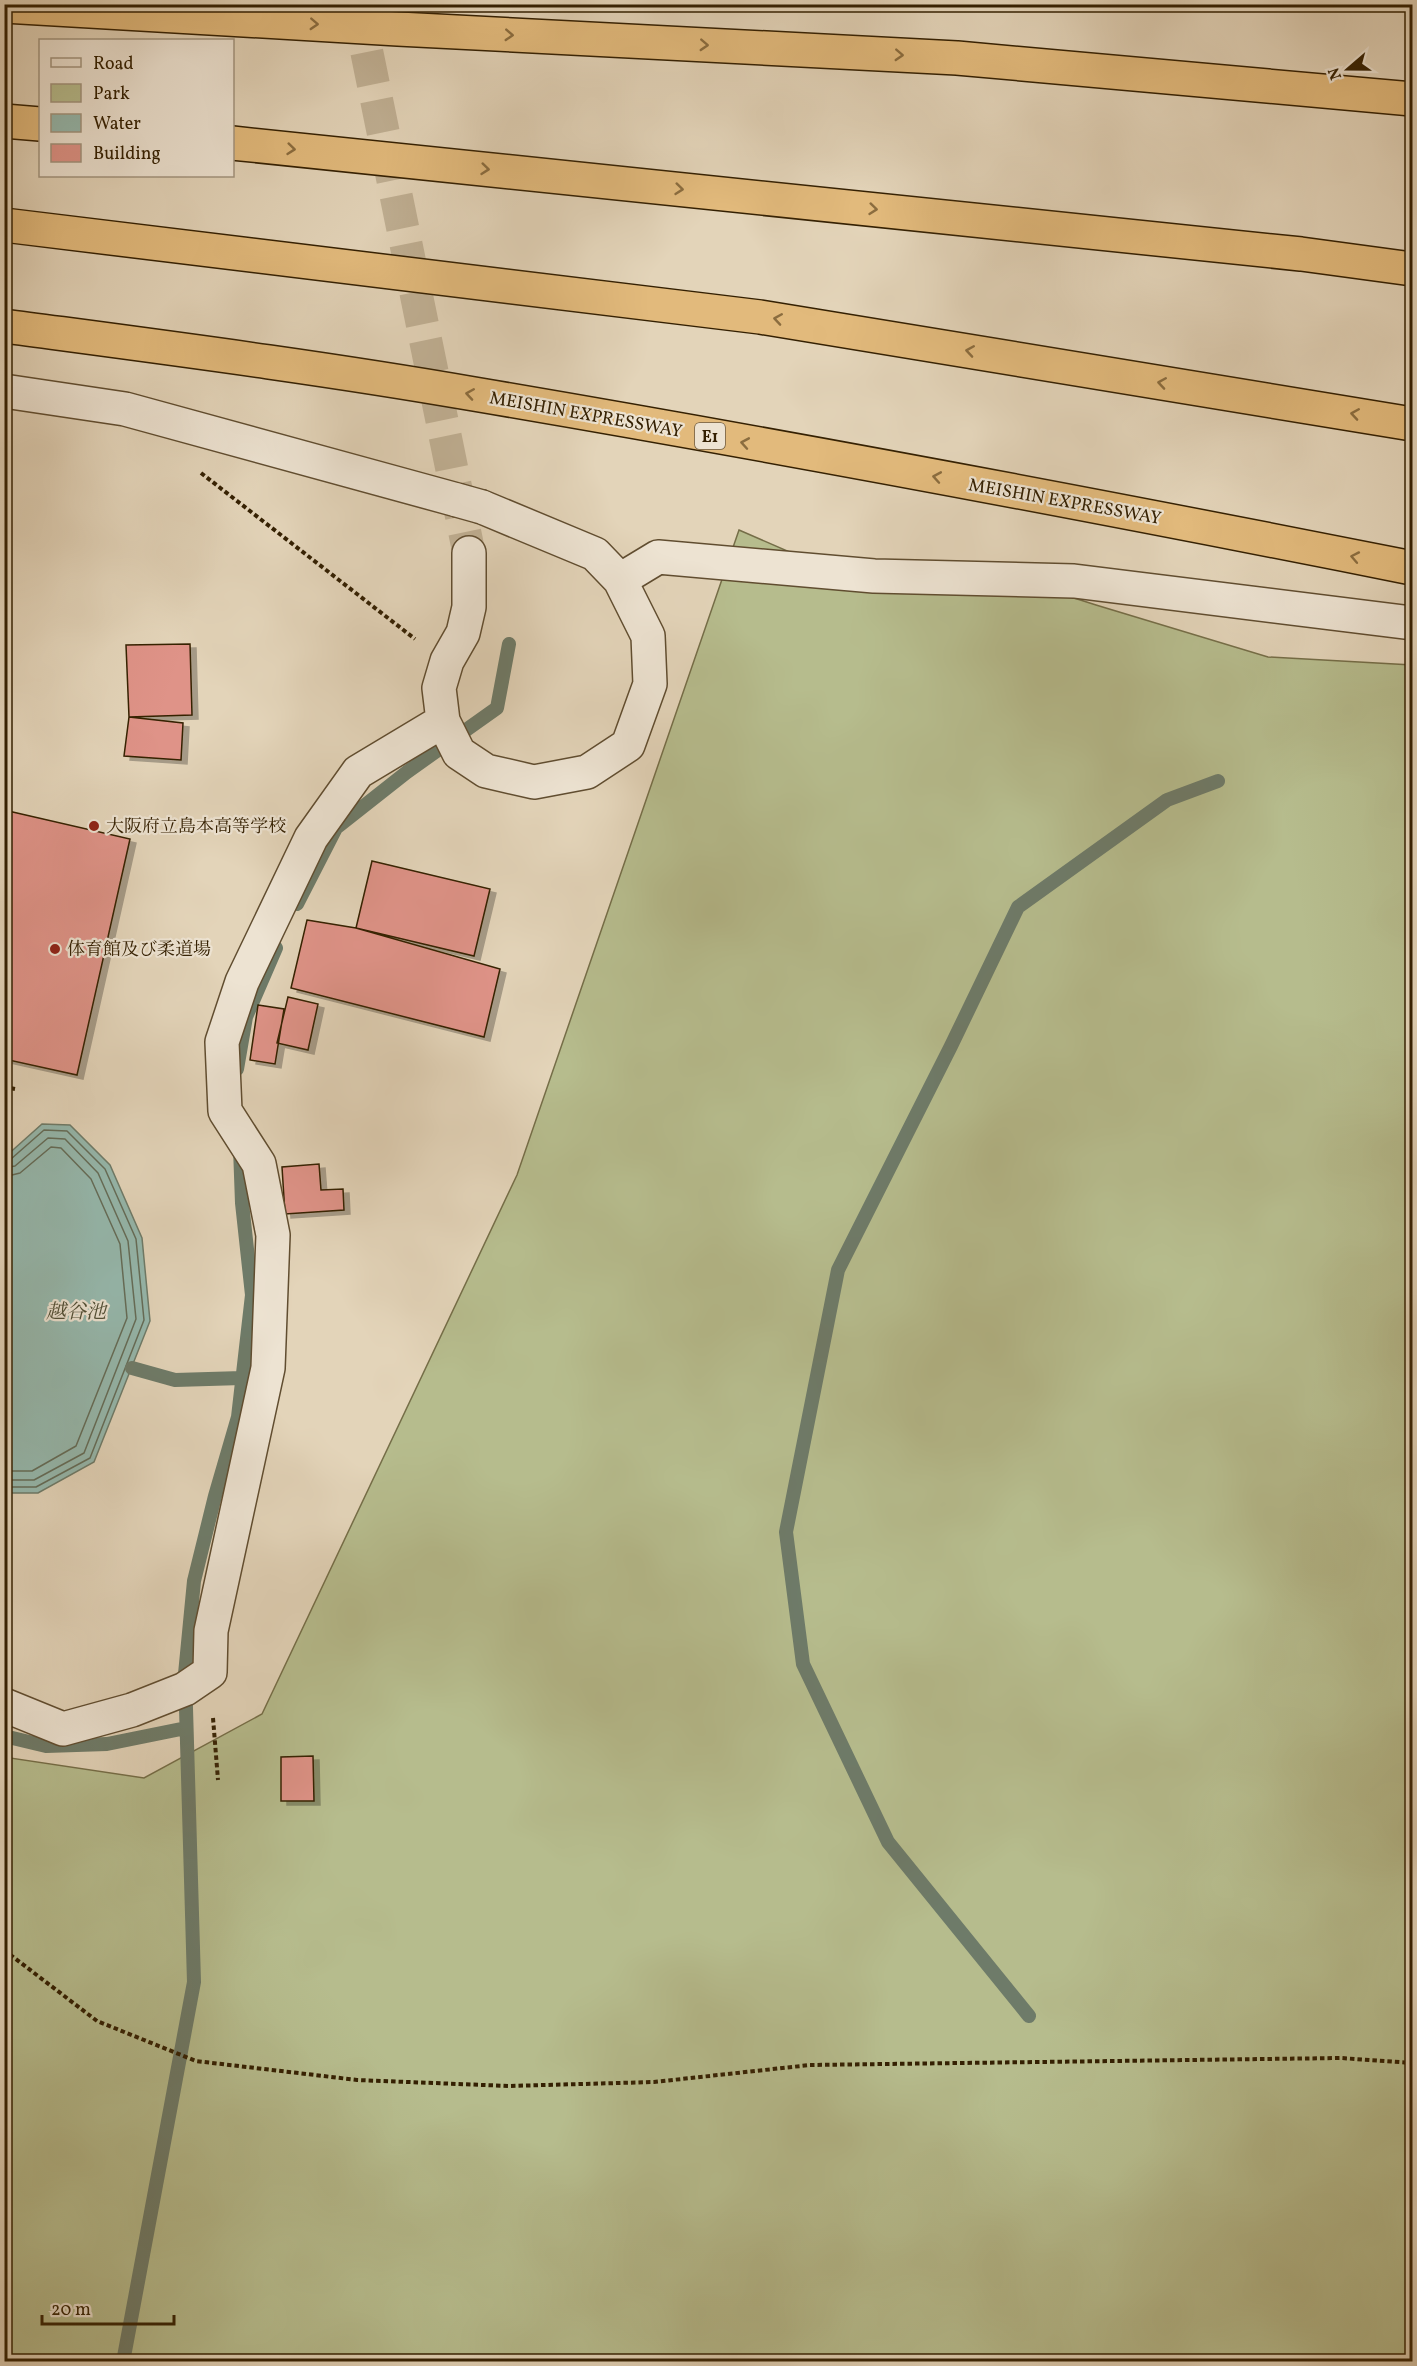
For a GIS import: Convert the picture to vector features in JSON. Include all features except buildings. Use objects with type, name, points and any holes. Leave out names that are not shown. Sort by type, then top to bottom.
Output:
[{"type":"highway","points":[[4,6],[957,58],[1413,99]]},
{"type":"highway","points":[[4,121],[39,124]]},
{"type":"highway","points":[[234,143],[1301,254],[1413,269]]},
{"type":"highway","points":[[4,225],[760,316],[1413,424]]},
{"type":"highway","name":"MEISHIN EXPRESSWAY","points":[[4,326],[471,393],[1159,518],[1413,568]]},
{"type":"street","points":[[4,391],[125,409],[470,503],[595,554],[620,580],[648,636],[651,684],[628,745],[586,772],[534,782],[486,771],[459,753],[444,723],[439,688],[447,660],[463,633],[470,607],[469,553]]},
{"type":"street","points":[[620,580],[658,557],[874,576],[1074,581],[1413,623]]},
{"type":"street","points":[[4,1705],[63,1729],[132,1710],[186,1689],[210,1672],[211,1632],[268,1368],[273,1235],[259,1164],[225,1111],[222,1042],[243,982],[311,838],[358,772],[444,723]]},
{"type":"path","points":[[200,472],[422,644]]},
{"type":"path","points":[[4,1087],[15,1089]]},
{"type":"path","points":[[210,1672],[218,1780]]},
{"type":"path","points":[[4,1950],[98,2020],[196,2061],[357,2080],[509,2086],[654,2082],[810,2065],[1341,2058],[1413,2063]]},
{"type":"green space","points":[[739,530],[801,557],[996,573],[1268,657],[1412,665],[1412,2361],[5,2361],[4,1757],[144,1778],[262,1714],[517,1175]]},
{"type":"water","name":"越谷池","points":[[42,1124],[70,1125],[110,1165],[142,1238],[150,1321],[94,1462],[38,1493],[5,1493],[5,1157]]},
{"type":"waterway","points":[[297,904],[336,828],[407,772],[497,708],[509,644]]},
{"type":"waterway","points":[[1029,2016],[888,1842],[803,1664],[786,1532],[838,1270],[1018,907],[1167,800],[1218,781]]},
{"type":"waterway","points":[[237,1069],[246,1017],[276,948]]},
{"type":"waterway","points":[[123,2362],[194,1982],[185,1674],[194,1581],[238,1417],[252,1295],[242,1203],[240,1148]]},
{"type":"waterway","points":[[132,1368],[175,1380],[242,1378]]},
{"type":"waterway","points":[[4,1736],[46,1746],[107,1744],[186,1728]]},
{"type":"tunnel","points":[[357,4],[469,553]]},
{"type":"place","name":"大阪府立島本高等学校","points":[[94,826]]},
{"type":"place","name":"体育館及び柔道場","points":[[55,949]]}]
